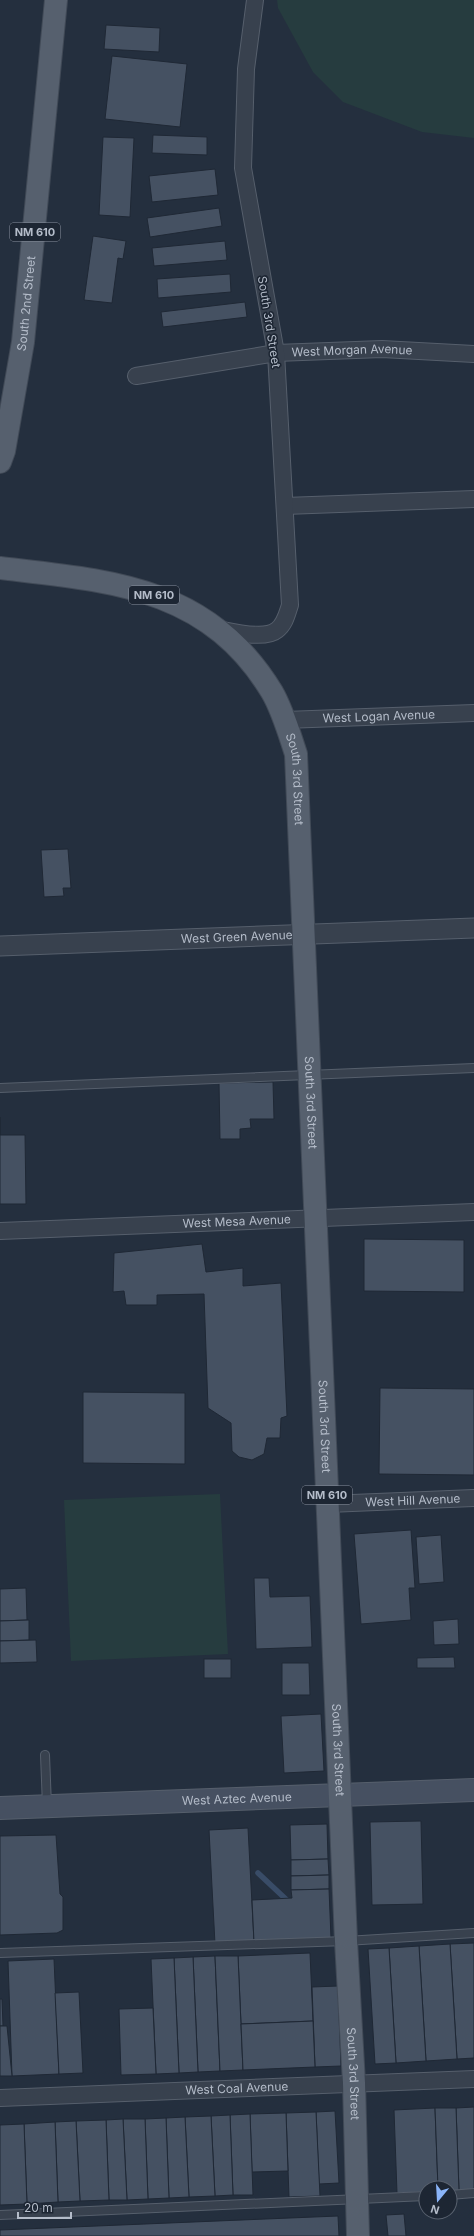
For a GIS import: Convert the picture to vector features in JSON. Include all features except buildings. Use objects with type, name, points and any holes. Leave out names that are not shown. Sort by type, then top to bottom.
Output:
[{"type":"main road","name":"South 2nd Street","points":[[0,462],[4,451],[23,342],[56,0]]},
{"type":"main road","name":"NM 610","points":[[0,568],[90,578],[141,590],[188,610],[218,629]]},
{"type":"main road","name":"South 3rd Street","points":[[218,629],[254,665],[272,693],[285,720],[296,754],[346,1941],[354,2083],[358,2236]]},
{"type":"main road","name":"West Aztec Avenue","points":[[0,1808],[474,1790]]},
{"type":"street","name":"South 3rd Street","points":[[218,629],[266,634],[277,630],[285,621],[290,605],[276,353],[243,168],[246,69],[255,0]]},
{"type":"street","name":"West Morgan Avenue","points":[[136,376],[276,353],[382,349],[474,354]]},
{"type":"street","points":[[285,506],[474,499]]},
{"type":"street","name":"West Logan Avenue","points":[[285,720],[474,713]]},
{"type":"street","name":"West Green Avenue","points":[[0,946],[474,928]]},
{"type":"street","name":"West Mesa Avenue","points":[[0,1231],[474,1212]]},
{"type":"street","name":"West Hill Avenue","points":[[328,1504],[474,1498]]},
{"type":"street","name":"West Coal Avenue","points":[[0,2098],[474,2079]]},
{"type":"lane","points":[[0,1088],[474,1068]]},
{"type":"lane","points":[[45,1755],[47,1807]]},
{"type":"lane","points":[[0,1953],[346,1941],[474,1933]]},
{"type":"lane","points":[[458,2194],[474,2193]]},
{"type":"lane","points":[[0,2215],[418,2196]]},
{"type":"green space","points":[[277,0],[474,0],[474,138],[422,132],[343,102],[313,72],[278,8]]},
{"type":"green space","points":[[220,1494],[228,1654],[71,1661],[64,1500]]},
{"type":"waterway","points":[[258,1873],[290,1903]]}]
